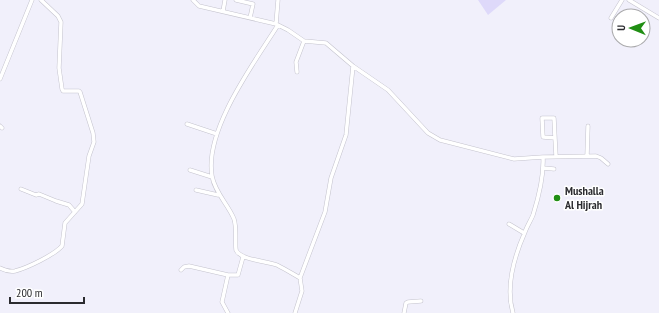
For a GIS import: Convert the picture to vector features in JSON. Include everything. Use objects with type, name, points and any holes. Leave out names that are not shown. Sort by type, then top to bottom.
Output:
[{"type":"street","points":[[0,77],[32,0]]},
{"type":"street","points":[[0,268],[7,271],[15,271],[37,263],[60,248],[63,241],[65,224],[82,204],[89,156],[94,142],[93,132],[80,92],[63,91],[62,89],[59,68],[61,22],[58,16],[40,0]]},
{"type":"street","points":[[192,0],[199,6],[277,25],[288,30],[304,41],[324,42],[353,66],[390,92],[428,133],[440,140],[514,158],[587,156],[599,157],[608,164]]},
{"type":"street","points":[[222,11],[225,0]]},
{"type":"street","points":[[236,0],[253,4],[250,18]]},
{"type":"street","points":[[278,0],[277,25],[234,96],[222,119],[210,161],[212,177],[218,195],[234,220],[236,250],[238,254],[278,266],[300,278]]},
{"type":"street","points":[[628,0],[636,2],[659,18]]},
{"type":"street","points":[[297,72],[296,62],[304,41]]},
{"type":"street","points":[[295,313],[302,291],[300,278],[325,212],[331,178],[346,135],[353,66]]},
{"type":"street","points":[[555,138],[543,137],[542,118],[554,118],[556,156]]},
{"type":"street","points":[[187,124],[217,134]]},
{"type":"street","points":[[587,156],[588,126]]},
{"type":"street","points":[[513,313],[510,280],[540,186],[544,168],[543,157]]},
{"type":"street","points":[[544,168],[554,169]]},
{"type":"street","points":[[190,170],[212,177]]},
{"type":"street","points":[[21,189],[69,205],[75,212]]},
{"type":"street","points":[[196,190],[218,195]]},
{"type":"street","points":[[509,224],[524,233]]},
{"type":"street","points":[[182,270],[184,267],[189,266],[228,275],[238,275],[243,256]]},
{"type":"street","points":[[228,275],[222,302],[228,313]]},
{"type":"street","points":[[404,313],[406,303],[421,301]]},
{"type":"shaded area","points":[[478,0],[506,0],[488,15]]},
{"type":"place","name":"Mushalla Al Hijrah","points":[[557,198]]}]
